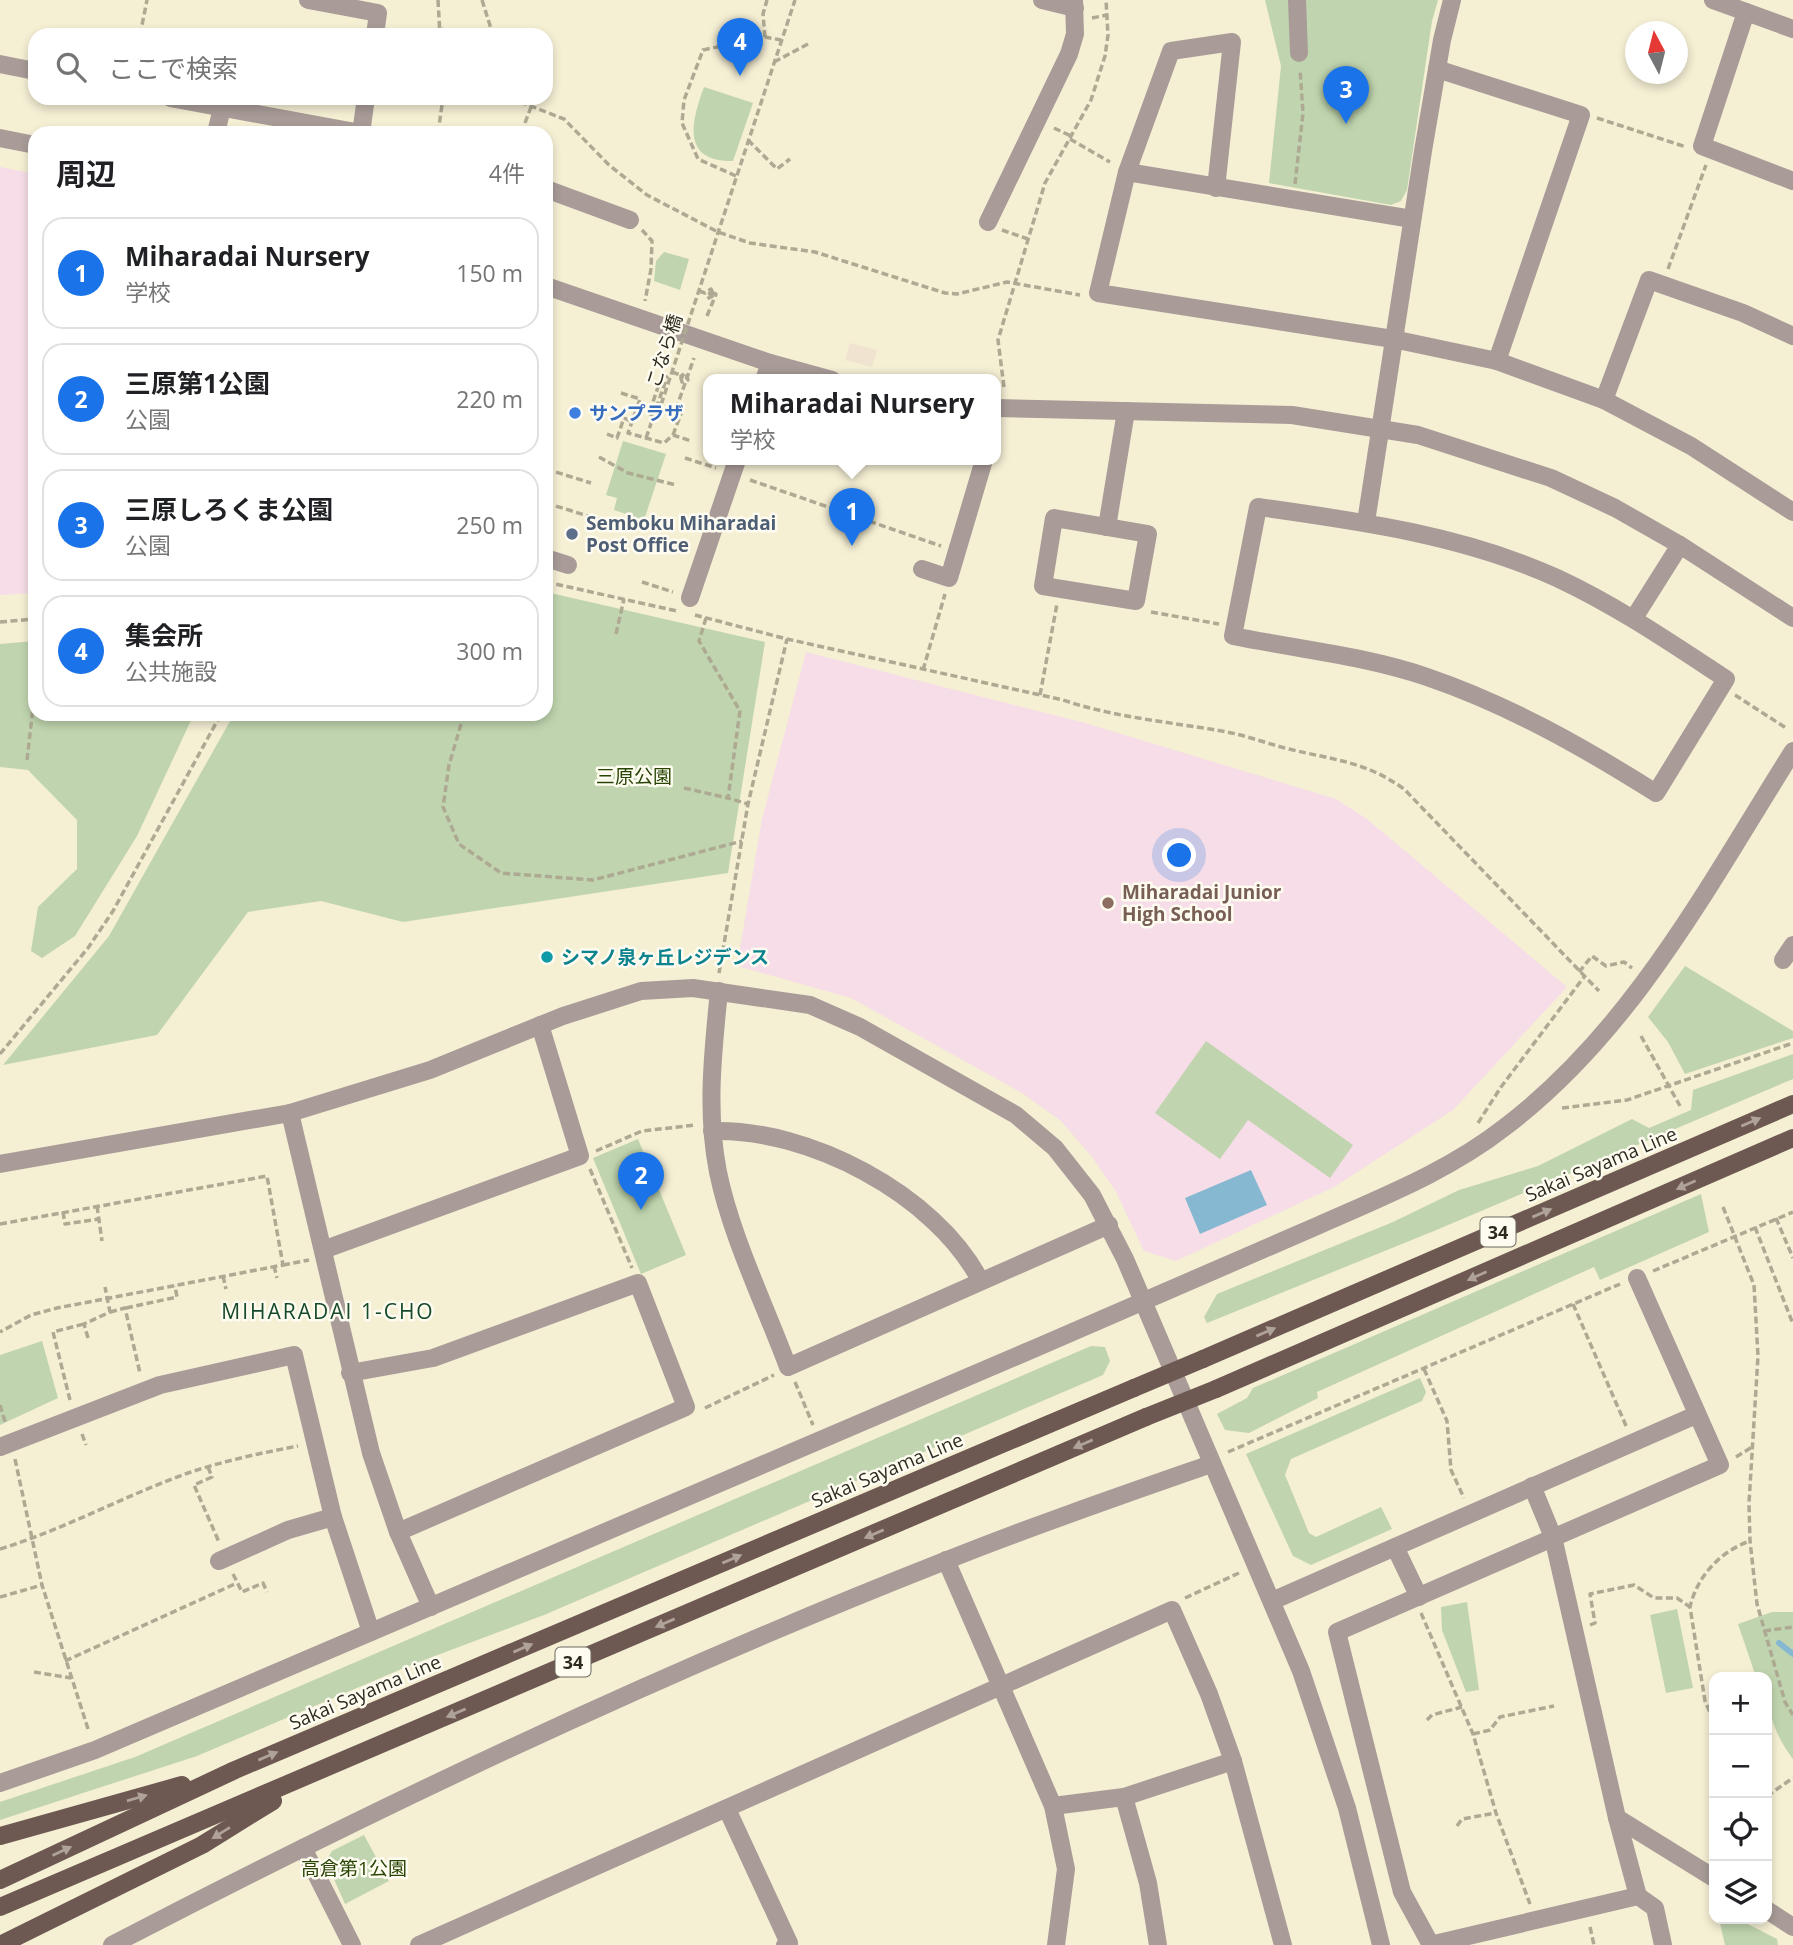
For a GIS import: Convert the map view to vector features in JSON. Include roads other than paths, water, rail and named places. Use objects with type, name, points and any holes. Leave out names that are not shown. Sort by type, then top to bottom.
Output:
[{"type":"main road","name":"Sakai Sayama Line","points":[[0,1880],[235,1770],[1203,1359],[1793,1104]]},
{"type":"main road","name":"34","points":[[0,1907],[1216,1389],[1793,1138]]},
{"type":"main road","points":[[0,1836],[235,1770]]},
{"type":"main road","points":[[0,1945],[202,1845],[321,1771]]},
{"type":"street","points":[[308,0],[379,13],[376,28]]},
{"type":"street","points":[[988,222],[1069,54],[1075,34],[1074,4],[1042,0]]},
{"type":"street","points":[[1297,0],[1298,53]]},
{"type":"street","points":[[1366,522],[1412,219],[1437,69],[1452,0]]},
{"type":"street","points":[[1713,0],[1793,29]]},
{"type":"street","points":[[1746,12],[1707,148],[1793,181]]},
{"type":"street","points":[[1216,188],[1232,41],[1171,51],[1127,172],[1098,293],[1393,339],[1497,361],[1604,400],[1691,446],[1793,512]]},
{"type":"street","points":[[0,64],[28,70]]},
{"type":"street","points":[[1437,69],[1581,115],[1497,361]]},
{"type":"street","points":[[206,105],[322,126]]},
{"type":"street","points":[[362,126],[365,105]]},
{"type":"street","points":[[218,126],[222,108]]},
{"type":"street","points":[[0,138],[28,144]]},
{"type":"street","points":[[1127,172],[1216,188],[1293,192],[1412,219]]},
{"type":"street","points":[[553,192],[630,220]]},
{"type":"street","points":[[1604,400],[1649,280],[1743,313],[1793,336]]},
{"type":"street","points":[[553,289],[767,371],[789,374]]},
{"type":"street","points":[[1107,527],[1126,411]]},
{"type":"street","points":[[1001,414],[1126,411],[1292,415],[1418,435],[1551,478],[1615,508],[1680,545],[1793,618]]},
{"type":"street","points":[[922,569],[949,578],[978,465]]},
{"type":"street","points":[[690,598],[734,467]]},
{"type":"street","points":[[1258,506],[1366,522],[1480,550],[1556,578],[1634,618],[1726,679],[1656,793],[1587,750],[1521,714],[1426,677],[1233,636],[1258,506]]},
{"type":"street","points":[[1054,518],[1107,527],[1147,534],[1136,601],[1043,586],[1054,518]]},
{"type":"street","points":[[1634,618],[1680,545]]},
{"type":"street","points":[[553,560],[568,565]]},
{"type":"street","points":[[0,1783],[95,1750],[431,1607],[1143,1302],[1407,1186],[1462,1157],[1507,1126],[1579,1064],[1623,1011],[1658,965],[1793,751]]},
{"type":"street","points":[[0,1164],[290,1113],[430,1070],[540,1025],[640,991],[693,988],[810,1005],[860,1027],[1016,1115],[1055,1148],[1092,1195],[1109,1225],[1143,1302],[1301,1671],[1343,1797],[1381,1945]]},
{"type":"street","points":[[719,991],[711,1073],[712,1127],[718,1173],[734,1225],[788,1367],[1109,1225]]},
{"type":"street","points":[[317,1255],[580,1157],[540,1025]]},
{"type":"street","points":[[290,1113],[317,1255],[371,1453],[398,1532],[431,1607]]},
{"type":"street","points":[[712,1127],[745,1130],[821,1152],[881,1180],[941,1228],[967,1255],[980,1280]]},
{"type":"street","points":[[1637,1278],[1720,1465],[1337,1632],[1402,1892],[1431,1945],[1638,1896]]},
{"type":"street","points":[[350,1373],[433,1358],[638,1283],[686,1407],[398,1532]]},
{"type":"street","points":[[6,1444],[144,1391],[294,1355],[333,1517],[371,1632]]},
{"type":"street","points":[[1272,1601],[1696,1415]]},
{"type":"street","points":[[112,1945],[515,1745],[637,1691],[946,1560],[1211,1464]]},
{"type":"street","points":[[1532,1486],[1553,1536],[1617,1818],[1638,1896],[1655,1908],[1663,1945]]},
{"type":"street","points":[[224,1561],[288,1530],[333,1517]]},
{"type":"street","points":[[1395,1547],[1417,1598]]},
{"type":"street","points":[[946,1560],[1053,1806],[1066,1869],[1056,1945]]},
{"type":"street","points":[[419,1945],[1172,1610],[1209,1694],[1233,1761],[1283,1945]]},
{"type":"street","points":[[1053,1806],[1124,1797],[1233,1761]]},
{"type":"street","points":[[1124,1797],[1148,1883],[1158,1945]]},
{"type":"street","points":[[727,1809],[787,1944]]},
{"type":"street","points":[[1617,1818],[1709,1875]]},
{"type":"street","points":[[303,1848],[352,1945]]},
{"type":"street","points":[[1772,1913],[1793,1927]]},
{"type":"water","points":[[1251,1170],[1267,1205],[1200,1234],[1185,1198]]},
{"type":"waterway","points":[[1779,1643],[1793,1654]]},
{"type":"place","name":"集会所","points":[[740,76]]},
{"type":"place","name":"三原しろくま公園","points":[[1346,124]]},
{"type":"place","name":"サンプラザ","points":[[575,413]]},
{"type":"place","name":"Semboku Miharadai Post Office","points":[[572,534]]},
{"type":"place","name":"Miharadai Nursery","points":[[852,546]]},
{"type":"place","name":"Miharadai Junior High School","points":[[1108,903]]},
{"type":"place","name":"シマノ泉ヶ丘レジデンス","points":[[547,957]]},
{"type":"place","name":"三原第1公園","points":[[641,1210]]},
{"type":"district","name":"MIHARADAI 1-CHO","points":[[328,1311]]},
{"type":"park label","name":"三原公園","points":[[634,776]]},
{"type":"park label","name":"高倉第1公園","points":[[354,1868]]}]
